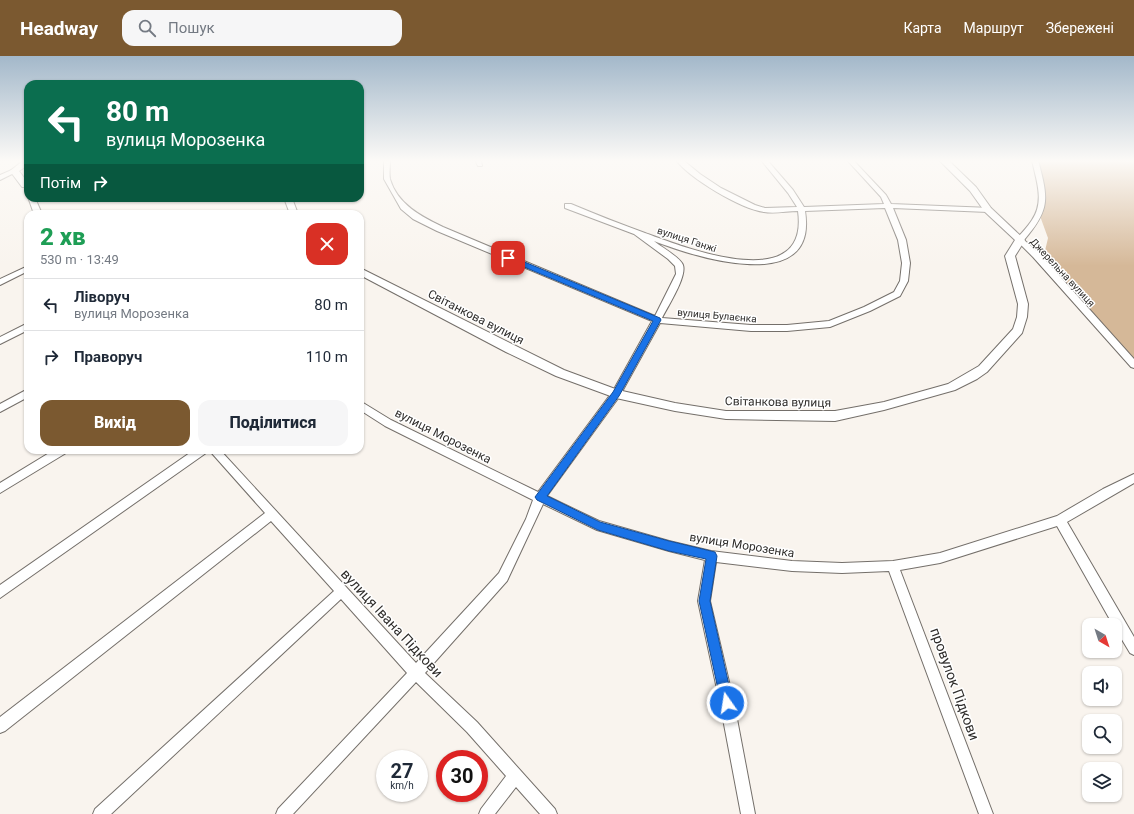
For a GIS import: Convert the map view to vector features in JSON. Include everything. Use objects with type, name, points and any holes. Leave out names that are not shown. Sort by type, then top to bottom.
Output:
[{"type":"street","name":"вулиця Булаєнка","points":[[395,195],[404,208],[416,217],[478,246],[657,320],[751,328],[787,328],[830,324],[867,309],[897,294],[904,281],[906,263],[902,240],[883,195]]},
{"type":"street","points":[[730,195],[747,205],[764,210],[888,206],[988,210]]},
{"type":"street","points":[[791,195],[801,208]]},
{"type":"street","points":[[978,195],[988,210],[1020,240]]},
{"type":"street","name":"Джерельна вулиця","points":[[1042,195],[1040,216],[1020,240],[1036,255],[1134,365]]},
{"type":"street","name":"вулиця Ганжі","points":[[568,206],[685,251],[710,258],[738,262],[766,262],[783,257],[798,245],[802,232],[801,208]]},
{"type":"street","points":[[283,814],[416,673],[503,577],[531,520],[540,497],[616,394],[657,320],[680,274],[679,265],[638,233]]},
{"type":"street","name":"Світанкова вулиця","points":[[364,273],[545,366],[616,394],[675,407],[726,415],[835,416],[884,406],[951,387],[973,376],[998,355],[1018,330],[1022,317],[1023,304],[1010,256],[1020,240]]},
{"type":"street","points":[[0,282],[24,270]]},
{"type":"street","points":[[0,341],[24,328]]},
{"type":"street","points":[[0,408],[24,395]]},
{"type":"street","name":"вулиця Морозенка","points":[[364,408],[388,423],[487,473],[598,525],[669,546],[711,556],[792,566],[842,568],[893,566],[940,558],[1060,520],[1134,478]]},
{"type":"street","points":[[0,489],[56,454]]},
{"type":"street","points":[[0,592],[196,454]]},
{"type":"street","name":"вулиця Івана Підкови","points":[[218,454],[416,673],[472,727],[550,814]]},
{"type":"street","points":[[0,726],[272,514]]},
{"type":"street","points":[[1060,520],[1134,649]]},
{"type":"street","points":[[711,556],[704,601],[727,703],[748,814]]},
{"type":"street","name":"провулок Підкови","points":[[893,566],[986,814]]},
{"type":"street","points":[[100,814],[342,591]]},
{"type":"street","points":[[486,814],[516,776]]},
{"type":"shaded area","points":[[1042,195],[1134,195],[1134,365],[1036,255],[1045,251],[1048,238],[1040,216]]},
{"type":"route","points":[[508,258],[657,320],[616,394],[540,497],[598,525],[669,546],[711,556],[704,601],[727,703]]}]
